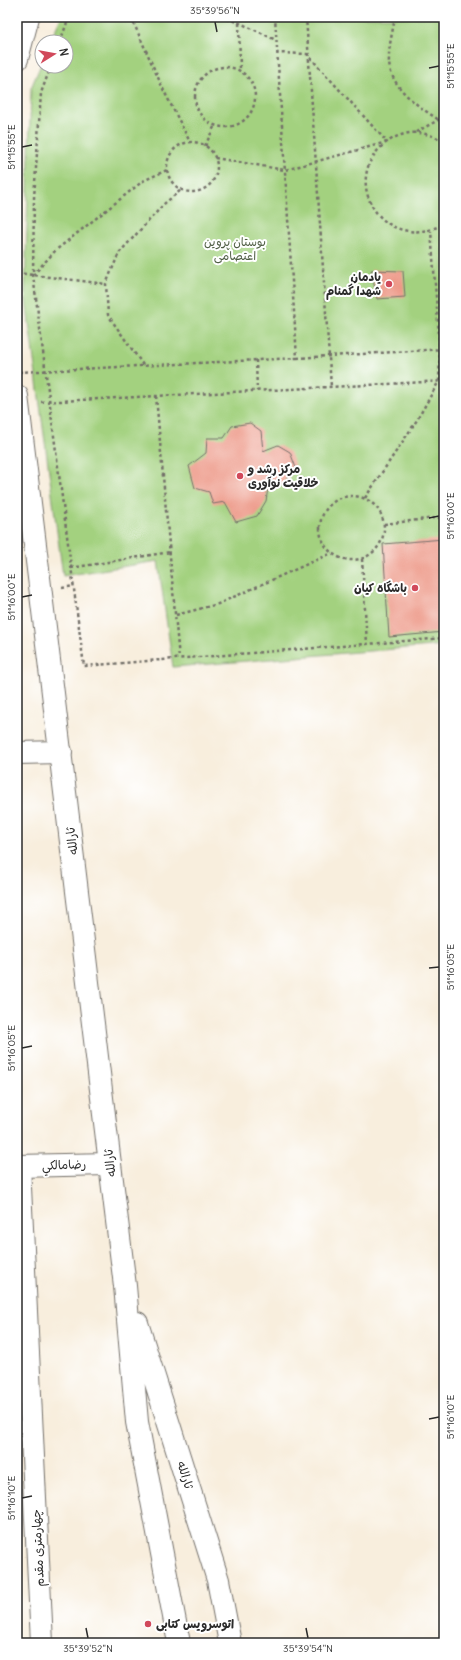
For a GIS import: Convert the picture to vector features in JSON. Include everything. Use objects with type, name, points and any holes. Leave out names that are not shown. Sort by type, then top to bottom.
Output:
[{"type":"main road","points":[[17,59],[28,17]]},
{"type":"main road","name":"ثارالله","points":[[18,401],[22,468],[61,752],[125,1286],[137,1422],[179,1643]]},
{"type":"main road","points":[[17,753],[61,752]]},
{"type":"main road","name":"رضامالكي","points":[[18,1166],[110,1164]]},
{"type":"main road","name":"چهارمتری مقدم","points":[[18,1166],[42,1643]]},
{"type":"main road","name":"ثارالله","points":[[125,1286],[215,1573],[230,1643]]},
{"type":"path","points":[[63,34],[69,17]]},
{"type":"path","points":[[132,17],[164,91],[190,142]]},
{"type":"path","points":[[222,17],[240,23],[276,40]]},
{"type":"path","points":[[239,17],[240,70]]},
{"type":"path","points":[[275,17],[297,358]]},
{"type":"path","points":[[306,17],[307,54],[316,162],[331,387]]},
{"type":"path","points":[[395,17],[388,58],[393,78],[414,103],[439,120]]},
{"type":"path","points":[[277,52],[307,54],[387,142]]},
{"type":"path","points":[[220,67],[230,67],[240,70],[248,77],[253,86],[255,96],[254,106],[250,114],[243,121],[224,127],[215,125],[206,120],[200,113],[196,104],[195,94],[197,85],[202,77],[210,70],[220,67]]},
{"type":"path","points":[[48,74],[41,93],[34,198],[33,275],[84,666],[444,638]]},
{"type":"path","points":[[416,132],[444,117]]},
{"type":"path","points":[[205,146],[215,125]]},
{"type":"path","points":[[444,141],[431,134],[416,132],[401,134],[387,142],[377,151],[368,165],[366,181],[368,197],[374,211],[386,223],[400,230],[416,233],[431,231],[444,224]]},
{"type":"path","points":[[190,142],[198,142],[205,146],[215,158],[215,175],[212,182],[205,188],[189,192],[181,190],[174,185],[169,178],[167,162],[170,154],[175,148],[190,142]]},
{"type":"path","points":[[215,158],[285,170],[387,142]]},
{"type":"path","points":[[33,275],[56,250],[143,181],[167,170]]},
{"type":"path","points":[[143,366],[108,315],[106,284],[119,253],[165,203],[181,190]]},
{"type":"path","points":[[365,498],[417,420],[439,381],[440,349],[431,231]]},
{"type":"path","points":[[17,273],[106,284]]},
{"type":"path","points":[[17,372],[444,349]]},
{"type":"path","points":[[256,360],[257,391]]},
{"type":"path","points":[[18,401],[50,401],[444,381]]},
{"type":"path","points":[[156,396],[179,658]]},
{"type":"path","points":[[350,496],[365,498],[374,505],[381,514],[384,524],[383,535],[379,545],[372,554],[362,559],[341,559],[324,546],[319,526],[322,516],[327,507],[335,500],[350,496]]},
{"type":"path","points":[[384,524],[444,517]]},
{"type":"path","points":[[71,568],[170,552]]},
{"type":"path","points":[[176,615],[218,604],[332,553]]},
{"type":"path","points":[[362,559],[367,644]]},
{"type":"green space","name":"بوستان پروین اعتصامی","points":[[61,17],[444,17],[444,645],[173,667],[158,561],[63,576],[25,293],[31,88],[37,74],[74,74],[74,34],[54,34]]},
{"type":"building","name":"یادمان شهدا گمنام","points":[[371,270],[403,271],[405,297],[377,299]]},
{"type":"building","name":"مرکز رشد و خلاقیت نوآوری","points":[[250,423],[261,431],[263,451],[278,445],[290,452],[296,468],[282,484],[268,488],[266,501],[257,516],[236,522],[225,502],[213,504],[209,492],[195,488],[189,466],[206,453],[207,438],[224,438],[232,426]]},
{"type":"building","name":"باشگاه کیان","points":[[444,539],[444,632],[389,637],[383,544]]},
{"type":"place","name":"یادمان شهدا گمنام","points":[[389,284]]},
{"type":"place","name":"مرکز رشد و خلاقیت نوآوری","points":[[240,476]]},
{"type":"place","name":"باشگاه کیان","points":[[415,588]]},
{"type":"place","name":"اتوسرویس کتابی","points":[[148,1624]]}]
